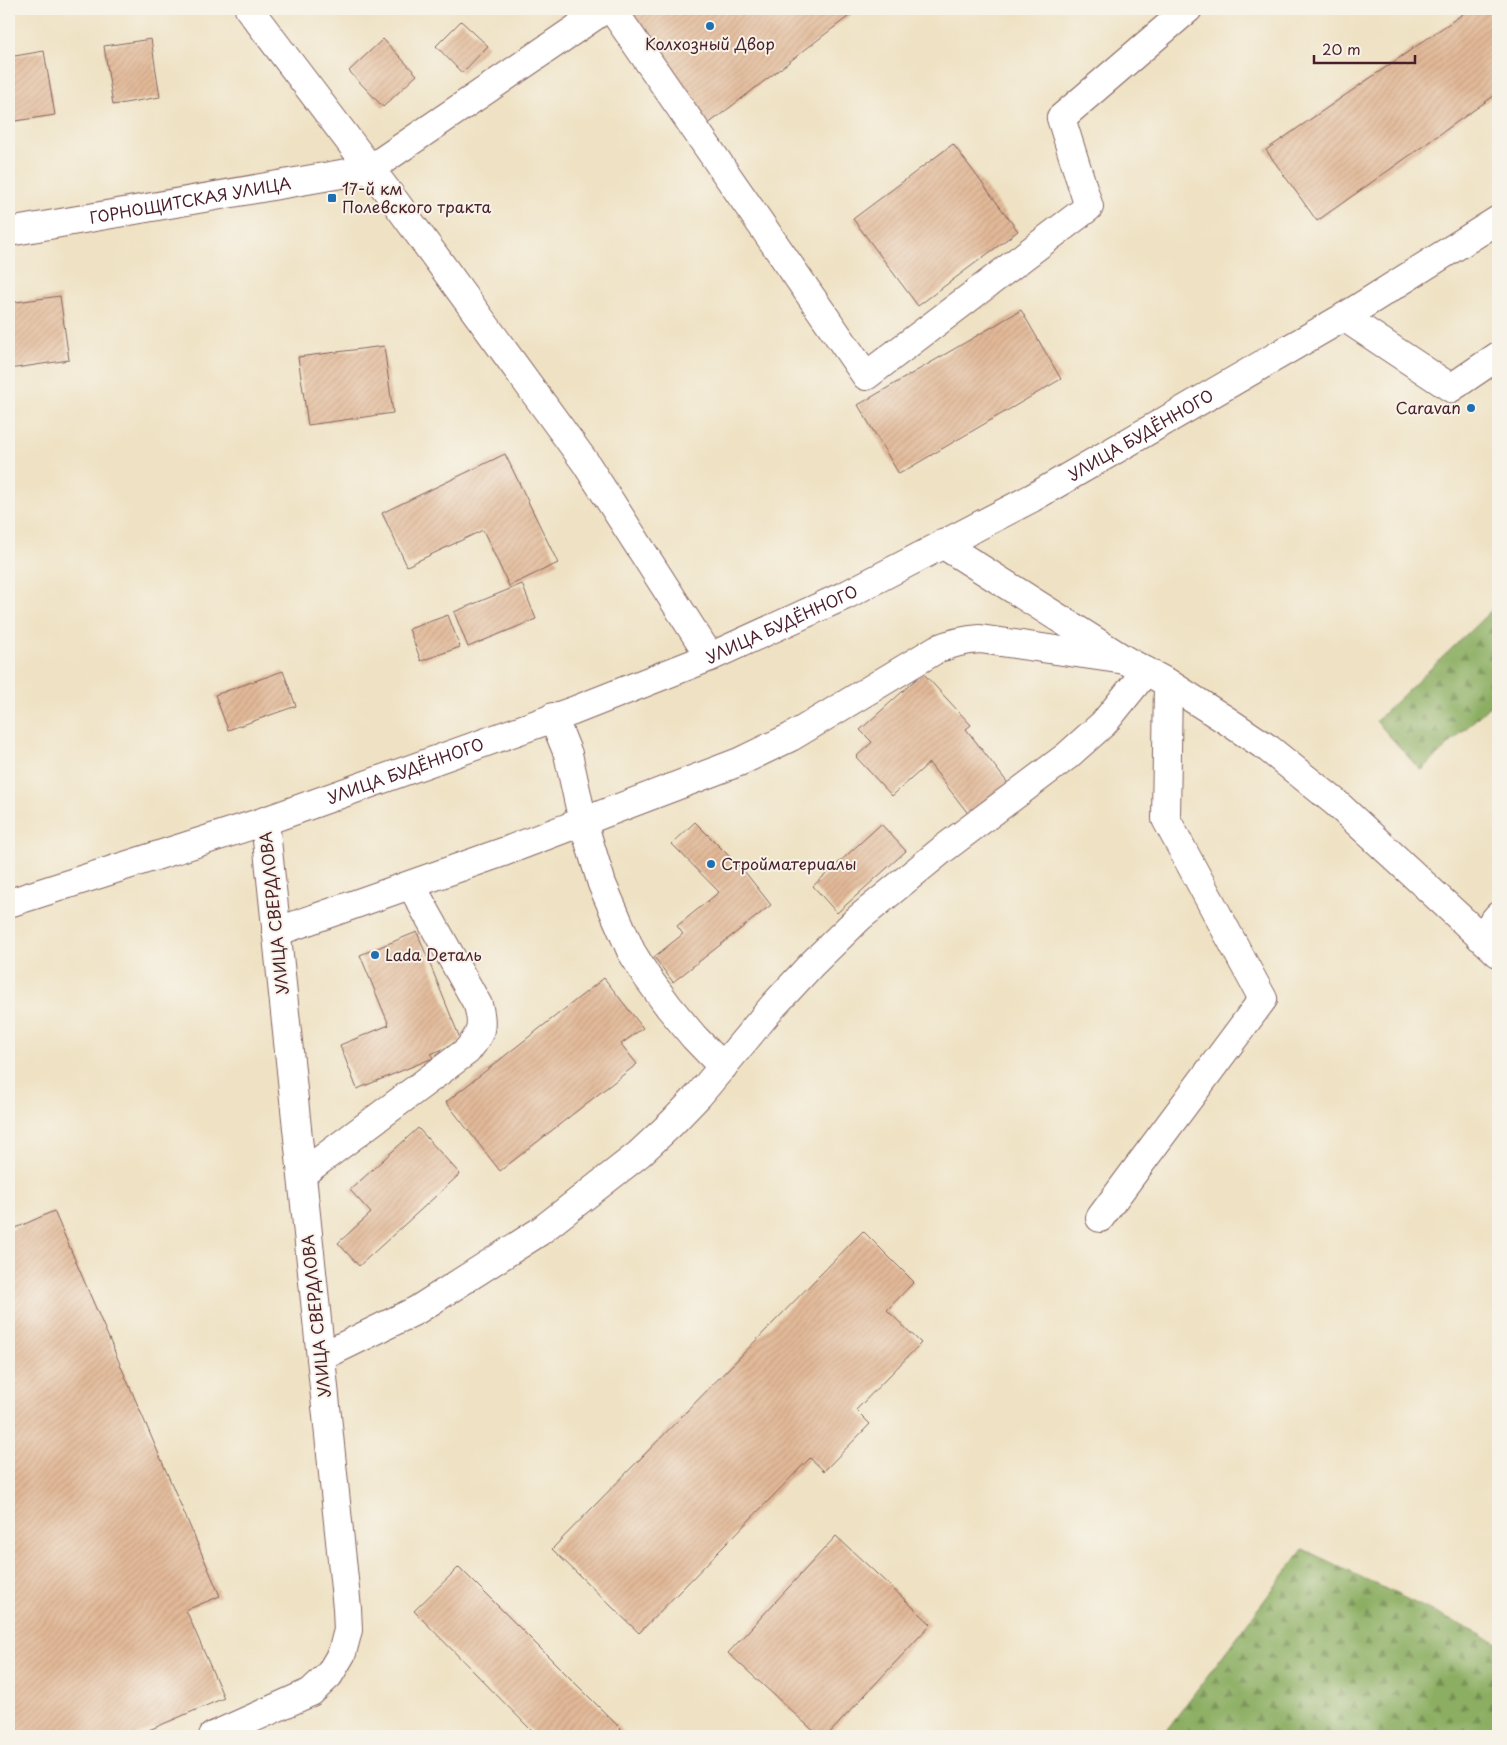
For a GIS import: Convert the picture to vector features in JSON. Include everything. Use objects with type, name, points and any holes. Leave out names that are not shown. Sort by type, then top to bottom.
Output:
[{"type":"street","points":[[249,9],[370,169],[585,462],[710,656]]},
{"type":"street","points":[[370,169],[605,9]]},
{"type":"street","points":[[612,9],[866,376],[1089,207],[1061,118],[1188,9]]},
{"type":"street","name":"ГОРНОЩИТСКАЯ УЛИЦА","points":[[9,232],[370,169]]},
{"type":"street","name":"УЛИЦА БУДЁННОГО","points":[[9,903],[264,821],[553,717],[710,656],[848,594],[1032,498],[1344,317],[1498,220]]},
{"type":"street","points":[[1344,317],[1451,388],[1498,356]]},
{"type":"street","points":[[942,544],[1226,720],[1269,750],[1335,802],[1489,945],[1498,916]]},
{"type":"street","points":[[276,932],[583,822],[739,762],[769,748],[937,648],[958,641],[980,639],[1146,672]]},
{"type":"street","points":[[321,1357],[418,1310],[539,1232],[639,1154],[671,1124],[723,1067],[781,998],[858,918],[949,845],[1082,743],[1120,704],[1146,672]]},
{"type":"street","points":[[1100,1218],[1263,999],[1166,819],[1146,672]]},
{"type":"street","points":[[553,717],[568,754],[583,822],[602,884],[631,951],[669,1007],[723,1067]]},
{"type":"street","name":"УЛИЦА СВЕРДЛОВА","points":[[212,1736],[311,1692],[329,1675],[342,1653],[348,1630],[264,821]]},
{"type":"street","points":[[302,1174],[467,1052],[479,1037],[482,1020],[478,1005],[411,885]]},
{"type":"green space","points":[[1498,604],[1498,698],[1421,771],[1376,721]]},
{"type":"green space","points":[[1303,1549],[1498,1643],[1498,1736],[1162,1736]]},
{"type":"building","points":[[621,9],[858,9],[707,125]]},
{"type":"building","points":[[1470,9],[1498,9],[1498,93],[1317,221],[1266,150]]},
{"type":"building","points":[[461,21],[488,46],[462,73],[436,46]]},
{"type":"building","points":[[151,39],[160,97],[113,105],[104,46]]},
{"type":"building","points":[[383,39],[417,75],[383,107],[349,71]]},
{"type":"building","points":[[44,51],[55,115],[9,122],[9,57]]},
{"type":"building","points":[[953,144],[1018,231],[918,306],[853,219]]},
{"type":"building","points":[[60,296],[69,360],[9,369],[9,303]]},
{"type":"building","points":[[1021,310],[1061,379],[899,474],[858,405]]},
{"type":"building","points":[[384,346],[393,413],[308,425],[298,357]]},
{"type":"building","points":[[505,454],[558,563],[509,586],[483,530],[407,566],[382,513]]},
{"type":"building","points":[[522,584],[536,619],[468,647],[454,612]]},
{"type":"building","points":[[448,615],[460,647],[421,661],[409,629]]},
{"type":"building","points":[[283,671],[296,706],[228,730],[215,695]]},
{"type":"building","points":[[923,673],[971,725],[966,729],[1010,786],[970,816],[929,763],[892,796],[856,757],[872,742],[860,730]]},
{"type":"building","points":[[695,822],[745,872],[771,905],[673,982],[654,957],[683,934],[677,926],[719,892],[672,844]]},
{"type":"building","points":[[881,824],[906,851],[837,913],[813,886]]},
{"type":"building","points":[[417,932],[461,1041],[431,1054],[433,1058],[357,1089],[340,1045],[389,1025],[360,955]]},
{"type":"building","points":[[604,978],[643,1028],[621,1044],[637,1064],[500,1171],[446,1102]]},
{"type":"building","points":[[418,1128],[460,1174],[359,1266],[338,1243],[371,1213],[350,1190]]},
{"type":"building","points":[[54,1211],[220,1596],[186,1610],[224,1698],[135,1736],[9,1736],[9,1231]]},
{"type":"building","points":[[863,1231],[914,1282],[887,1310],[921,1343],[856,1410],[870,1424],[824,1471],[810,1458],[639,1633],[552,1549]]},
{"type":"building","points":[[836,1536],[931,1624],[827,1736],[819,1736],[728,1653]]},
{"type":"building","points":[[459,1567],[628,1736],[537,1736],[414,1611]]},
{"type":"place","name":"Колхозный Двор","points":[[710,26]]},
{"type":"place","name":"17-й км Полевского тракта","points":[[332,198]]},
{"type":"place","name":"Caravan","points":[[1471,408]]},
{"type":"place","name":"Стройматериалы","points":[[711,864]]},
{"type":"place","name":"Lada Dеталь","points":[[375,955]]}]
